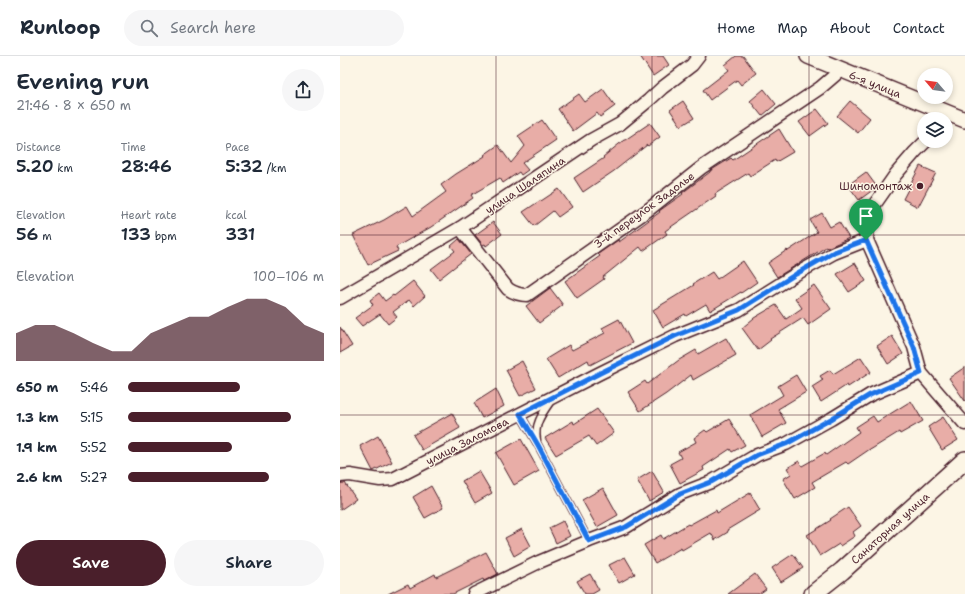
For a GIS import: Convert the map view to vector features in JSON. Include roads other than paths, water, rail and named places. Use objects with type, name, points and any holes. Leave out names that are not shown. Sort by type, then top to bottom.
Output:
[{"type":"main road","name":"Санаторная улица","points":[[813,594],[842,571],[965,460]]},
{"type":"street","name":"улица Шаляпина","points":[[340,298],[460,228],[591,140],[620,124],[662,88],[692,65],[698,56]]},
{"type":"street","name":"6-я улица","points":[[808,56],[936,112]]},
{"type":"street","name":"3-й переулок Задолье","points":[[460,228],[508,289],[521,295],[527,294],[648,210],[701,168],[820,88],[841,70]]},
{"type":"street","name":"6-я улица","points":[[953,118],[965,120]]},
{"type":"street","points":[[919,148],[896,174],[875,204],[868,221],[866,240],[914,347],[921,373],[965,424]]},
{"type":"street","name":"улица Заломова","points":[[340,476],[350,475],[380,480],[393,479],[675,336],[739,310],[834,252],[866,240]]},
{"type":"street","points":[[474,594],[539,562],[626,527],[680,494],[711,482],[757,455],[786,444],[870,395],[921,373]]},
{"type":"lane","points":[[538,445],[536,433],[538,422],[554,397]]},
{"type":"lane","points":[[520,414],[589,541]]},
{"type":"place","name":"Шиномонтаж","points":[[920,186]]}]
